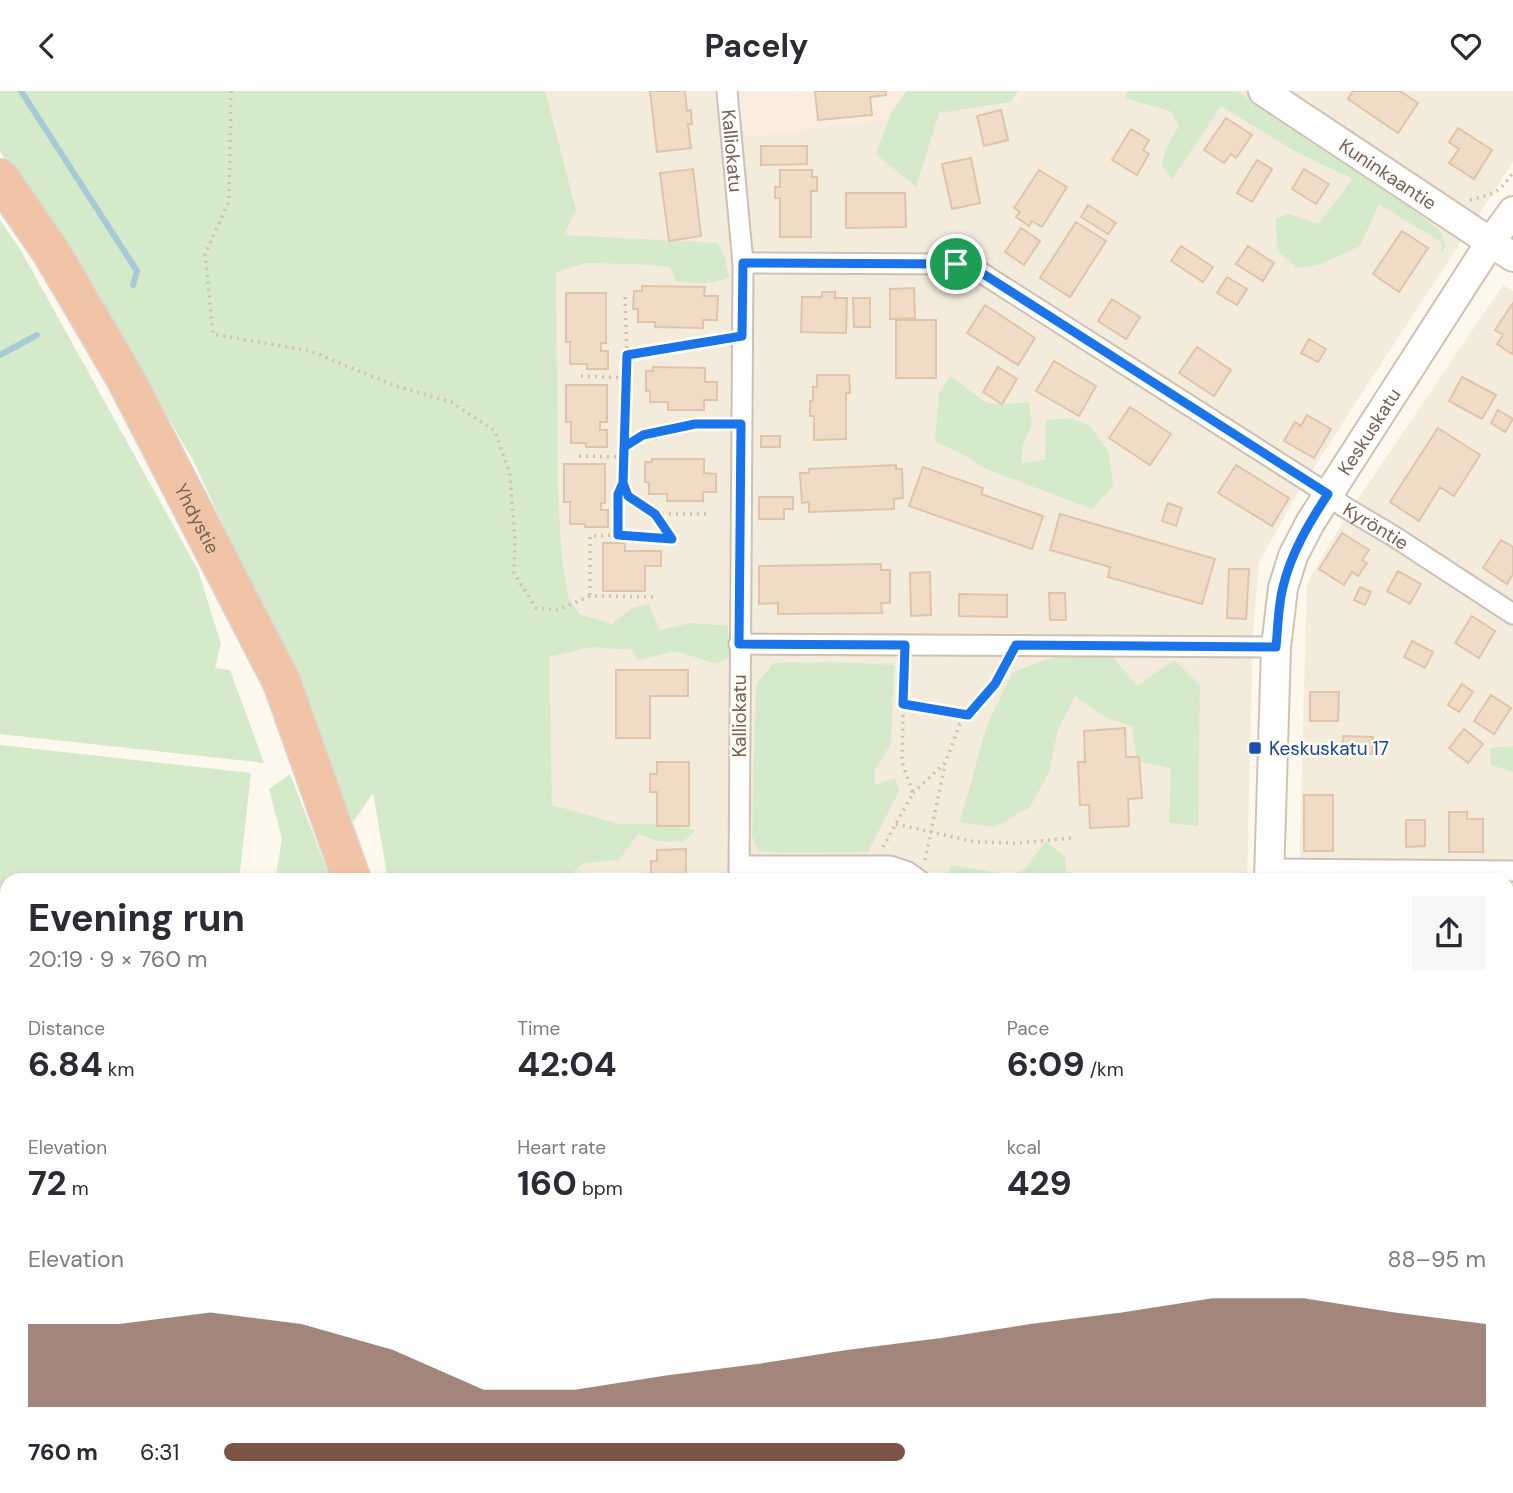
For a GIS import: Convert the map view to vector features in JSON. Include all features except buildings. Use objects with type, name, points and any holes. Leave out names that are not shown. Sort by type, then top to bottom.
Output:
[{"type":"highway","name":"Yhdystie","points":[[0,178],[51,252],[125,379],[282,683],[350,873]]},
{"type":"street","name":"Kalliokatu","points":[[727,91],[743,263],[739,873]]},
{"type":"street","name":"Kuninkaantie","points":[[1262,91],[1501,250]]},
{"type":"street","name":"Keskuskatu","points":[[1269,873],[1276,647],[1283,588],[1293,556],[1328,494],[1501,250],[1513,211]]},
{"type":"street","name":"Kyröntie","points":[[743,263],[956,264],[977,270],[1513,614]]},
{"type":"street","points":[[739,644],[1276,647]]},
{"type":"street","points":[[739,873],[873,866],[890,866],[914,873]]},
{"type":"street","points":[[1391,873],[1513,871]]},
{"type":"path","points":[[231,91],[229,201],[205,254],[214,334],[310,351],[396,386],[451,402],[495,431],[510,475],[515,541],[514,573],[537,608],[558,610],[590,596],[656,597]]},
{"type":"path","points":[[1471,199],[1493,195],[1506,184],[1513,172]]},
{"type":"path","points":[[618,535],[618,494],[623,483],[627,378],[625,297]]},
{"type":"path","points":[[627,355],[742,336]]},
{"type":"path","points":[[581,376],[627,378]]},
{"type":"path","points":[[624,447],[643,435],[695,424],[741,424]]},
{"type":"path","points":[[579,456],[624,457]]},
{"type":"path","points":[[590,596],[590,536],[672,539],[655,514],[628,496],[623,483]]},
{"type":"path","points":[[655,514],[706,514]]},
{"type":"path","points":[[905,645],[902,762],[913,793]]},
{"type":"path","points":[[921,873],[945,763],[960,724],[995,684],[1016,645]]},
{"type":"path","points":[[903,704],[968,715]]},
{"type":"path","points":[[873,866],[913,793],[945,763]]},
{"type":"path","points":[[896,824],[976,842],[1018,843],[1071,838]]},
{"type":"shaded area","points":[[521,91],[1513,91],[1513,162],[1294,499],[1259,563],[1253,631],[1247,873],[547,873],[548,644]]},
{"type":"shaded area","points":[[738,91],[1025,91],[1017,103],[744,138]]},
{"type":"shaded area","points":[[1503,285],[1513,291],[1513,873],[1299,873],[1307,583],[1345,518]]},
{"type":"green space","points":[[0,91],[545,91],[576,210],[564,235],[718,243],[729,277],[716,282],[676,281],[670,267],[636,264],[586,263],[556,272],[558,500],[568,597],[579,614],[612,624],[632,608],[649,604],[660,630],[691,623],[728,626],[730,656],[717,664],[675,651],[638,660],[632,650],[592,647],[549,657],[552,805],[620,824],[664,824],[696,830],[683,842],[658,841],[638,834],[619,860],[584,863],[572,873],[387,873],[373,793],[353,822],[287,664],[194,462],[92,287],[0,151]]},
{"type":"green space","points":[[907,91],[1018,91],[1011,102],[939,113],[916,187],[876,154],[891,113]]},
{"type":"green space","points":[[1128,91],[1237,91],[1305,136],[1365,171],[1440,231],[1446,246],[1441,254],[1441,242],[1379,204],[1360,246],[1321,264],[1297,268],[1277,250],[1276,218],[1289,214],[1318,224],[1353,179],[1298,153],[1221,106],[1172,179],[1162,166],[1166,149],[1179,126],[1170,111],[1125,98]]},
{"type":"green space","points":[[0,220],[20,249],[198,570],[221,644],[215,668],[230,670],[264,763],[0,734]]},
{"type":"green space","points":[[950,376],[988,404],[1029,403],[1032,424],[1023,445],[1021,463],[1045,460],[1046,420],[1071,418],[1090,426],[1109,453],[1113,486],[1092,509],[984,468],[935,441],[939,394]]},
{"type":"green space","points":[[1054,657],[1113,657],[1137,686],[1174,660],[1200,685],[1198,826],[1169,823],[1171,768],[1137,761],[1132,726],[1105,717],[1075,696],[1058,729],[1049,772],[1030,807],[995,827],[960,822],[987,725],[1013,672]]},
{"type":"green space","points":[[774,663],[894,665],[891,744],[875,769],[875,785],[895,778],[899,791],[868,852],[758,851],[752,836],[756,684]]},
{"type":"green space","points":[[0,745],[251,773],[240,873],[0,873]]},
{"type":"green space","points":[[1513,746],[1513,772],[1491,765],[1490,748]]},
{"type":"green space","points":[[290,774],[328,873],[276,873],[282,839],[269,789]]},
{"type":"green space","points":[[1046,841],[1065,857],[1066,873],[1016,873],[1023,871]]},
{"type":"green space","points":[[951,865],[997,873],[949,873]]},
{"type":"waterway","points":[[21,91],[137,271],[133,285]]},
{"type":"waterway","points":[[0,355],[37,335]]},
{"type":"place","name":"Keskuskatu 17","points":[[1255,748]]},
{"type":"route","points":[[956,264],[743,263],[742,336],[627,355],[623,483],[618,494],[618,535],[672,539],[655,514],[628,496],[623,483],[624,447],[643,435],[695,424],[741,424],[739,644],[905,645],[903,704],[968,715],[995,684],[1016,645],[1276,647],[1283,588],[1293,556],[1328,494],[977,270],[956,264]]}]
